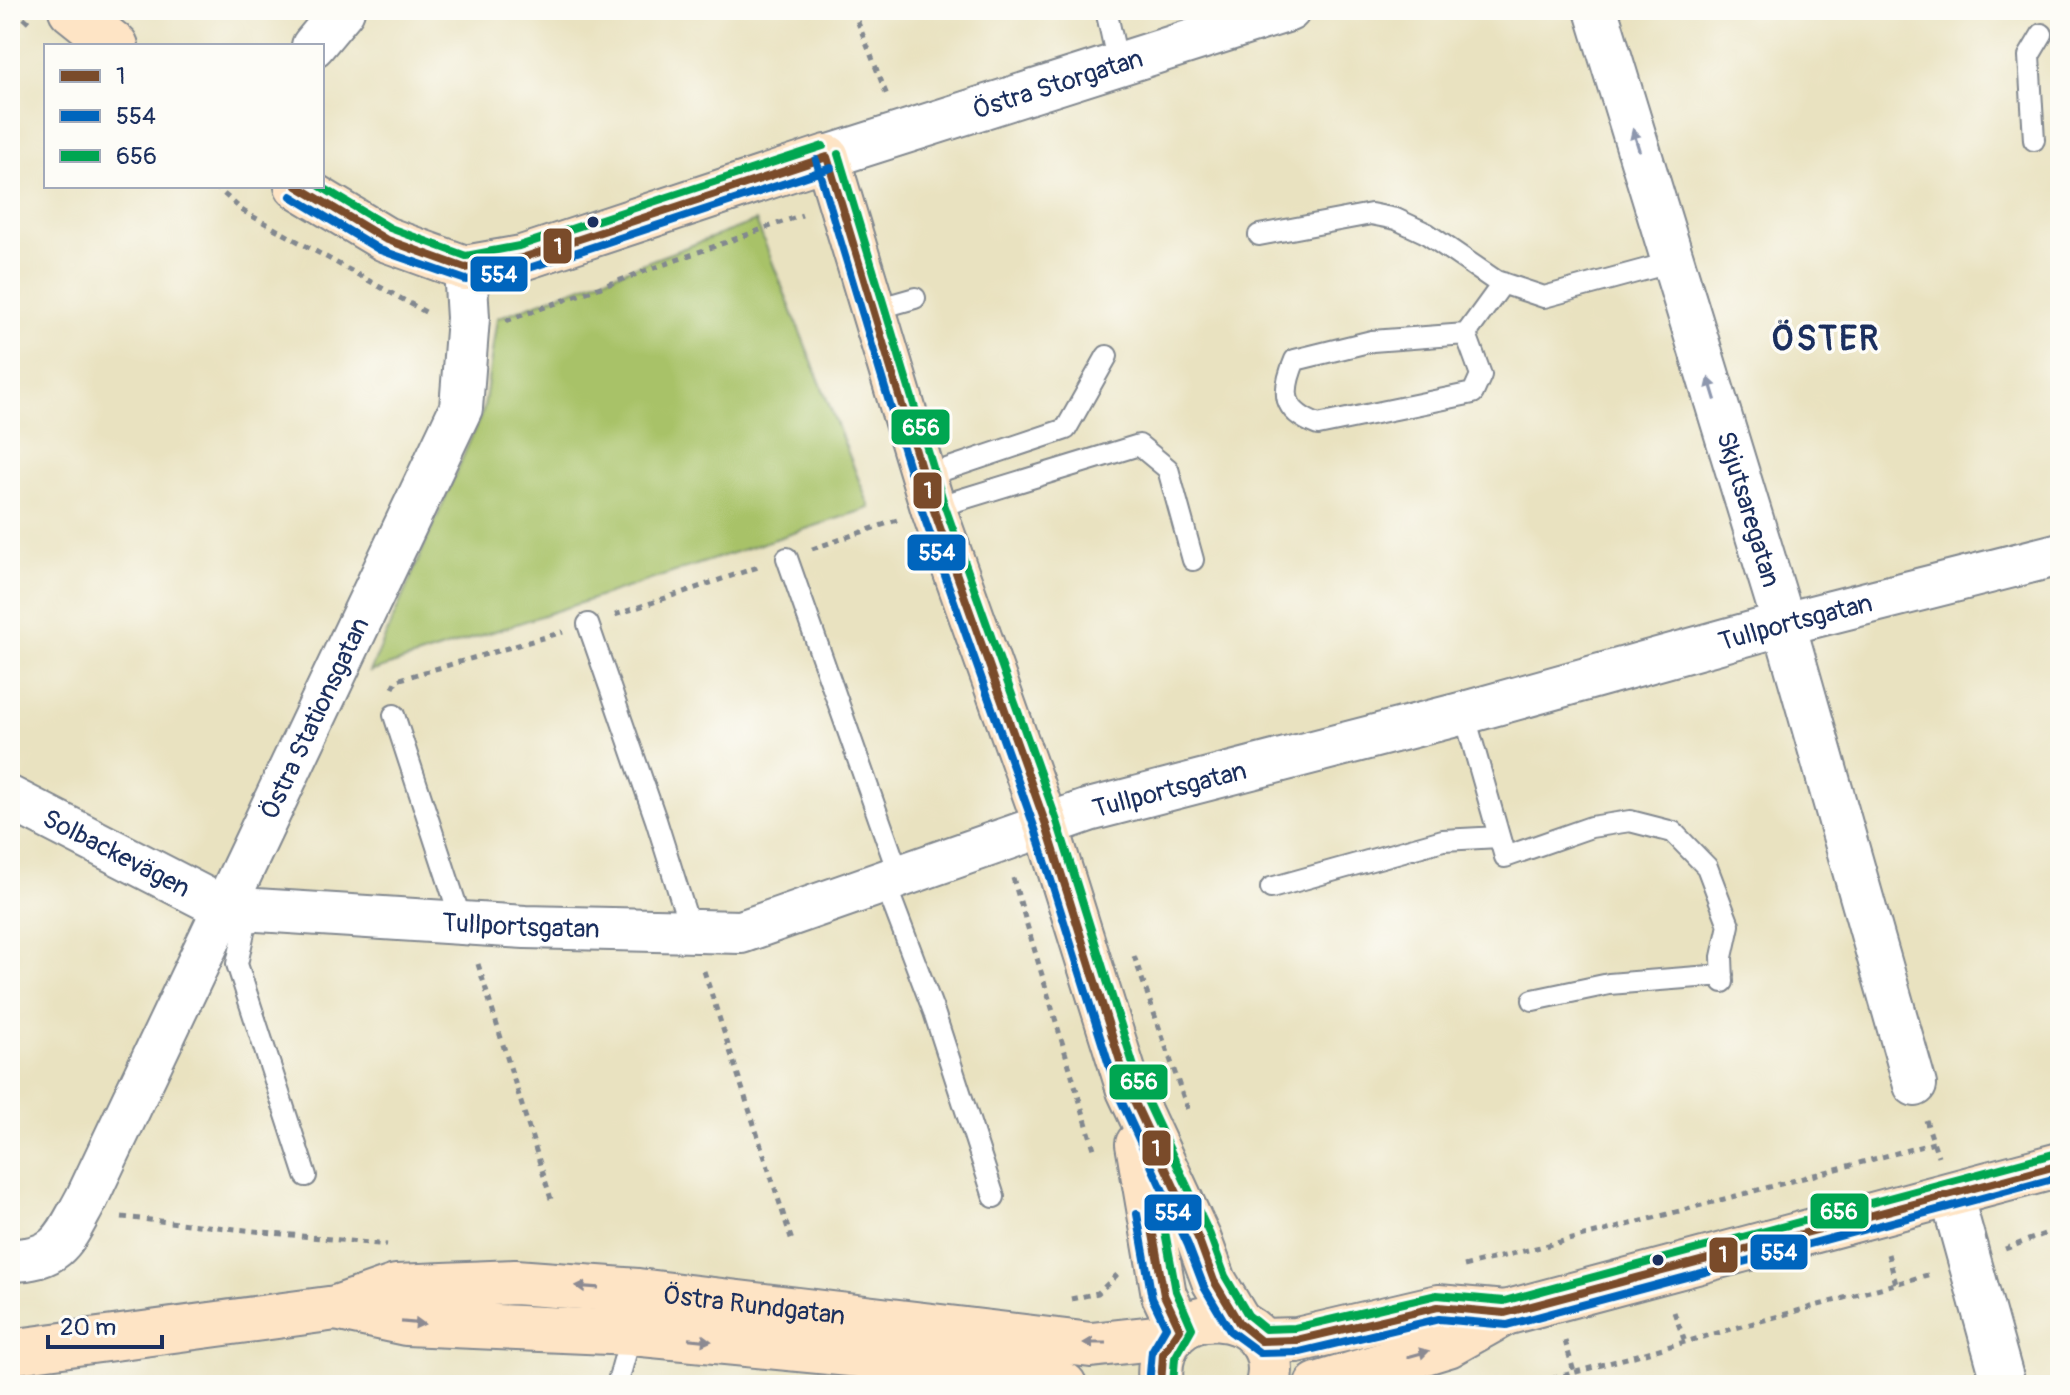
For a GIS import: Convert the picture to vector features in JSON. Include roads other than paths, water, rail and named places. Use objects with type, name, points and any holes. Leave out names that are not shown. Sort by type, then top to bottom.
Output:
[{"type":"main road","points":[[71,10],[114,44]]},
{"type":"main road","points":[[300,188],[385,239],[465,268],[522,258],[827,157],[873,310],[919,500],[1046,825],[1129,1090],[1199,1240],[1214,1281],[1269,1357],[1268,1385]]},
{"type":"main road","points":[[1129,1090],[1164,1295],[1176,1333],[1164,1350],[1159,1367],[1161,1385]]},
{"type":"main road","points":[[1317,1385],[1448,1345],[1505,1313],[2060,1165]]},
{"type":"main road","name":"Östra Rundgatan","points":[[10,1352],[336,1308],[406,1323],[635,1312],[1091,1345],[1176,1333],[1209,1317],[1250,1332],[1297,1340],[1438,1307],[1505,1313]]},
{"type":"main road","name":"Östra Rundgatan","points":[[635,1312],[1064,1385]]},
{"type":"street","points":[[315,44],[343,10]]},
{"type":"street","name":"Skjutsaregatan","points":[[1596,10],[1784,624],[1915,1085]]},
{"type":"street","name":"Östra Storgatan","points":[[827,157],[1270,13]]},
{"type":"street","name":"Östra Stationsgatan","points":[[10,1260],[34,1260],[63,1242],[236,909],[461,408],[468,318],[465,268]]},
{"type":"street","name":"Tullportsgatan","points":[[236,909],[467,923],[741,932],[1089,810],[1464,713],[1784,624],[2060,554]]},
{"type":"street","name":"Solbackevägen","points":[[10,798],[236,909]]},
{"type":"street","points":[[1951,1194],[2004,1385]]},
{"type":"lane","points":[[1106,10],[1118,64]]},
{"type":"lane","points":[[2034,140],[2029,56],[2042,34]]},
{"type":"lane","points":[[1259,235],[1371,214],[1396,219],[1426,233],[1503,283],[1544,297],[1673,262]]},
{"type":"lane","points":[[1466,334],[1481,375],[1473,393],[1318,425],[1301,418],[1286,400],[1286,382],[1295,360],[1372,341],[1466,334],[1503,283]]},
{"type":"lane","points":[[873,310],[915,298]]},
{"type":"lane","points":[[919,500],[1066,429],[1107,356]]},
{"type":"lane","points":[[919,500],[1139,445],[1168,469],[1193,560]]},
{"type":"lane","points":[[787,558],[994,1197]]},
{"type":"lane","points":[[588,624],[696,931]]},
{"type":"lane","points":[[1464,713],[1505,857],[1591,827],[1630,821],[1673,832],[1707,867],[1729,925],[1722,957],[1723,979],[1609,984],[1533,1000]]},
{"type":"lane","points":[[394,715],[467,923]]},
{"type":"lane","points":[[1271,888],[1443,840],[1499,837]]},
{"type":"lane","points":[[236,909],[237,964],[306,1176]]},
{"type":"lane","points":[[617,1385],[635,1312]]},
{"type":"district","name":"ÖSTER","points":[[1826,338]]}]
